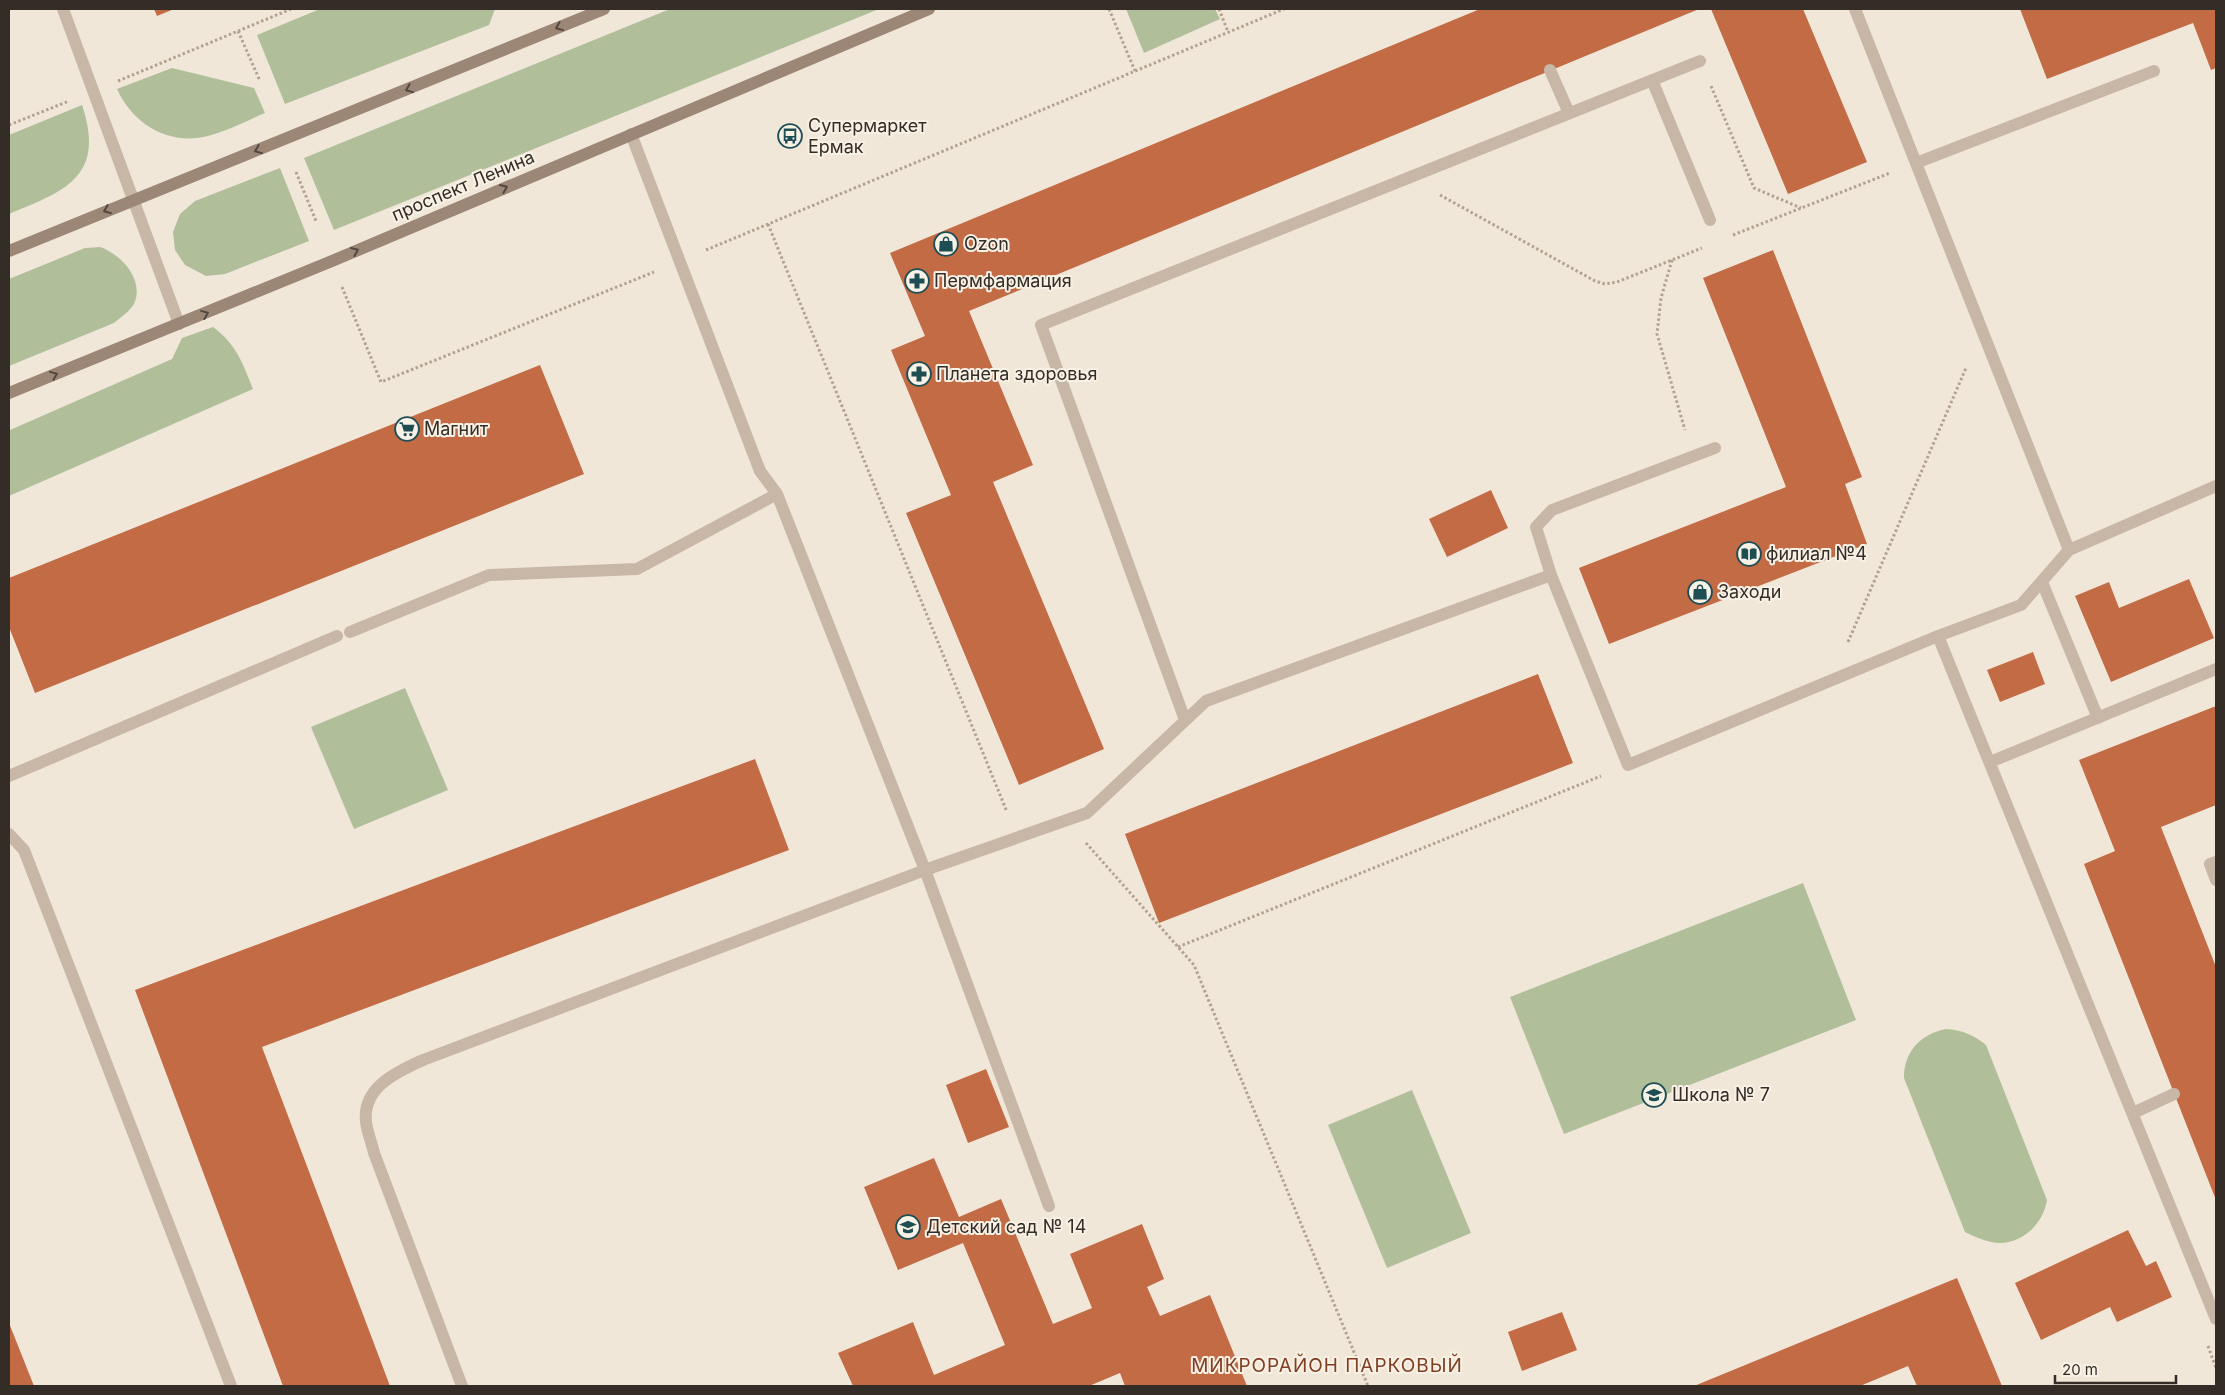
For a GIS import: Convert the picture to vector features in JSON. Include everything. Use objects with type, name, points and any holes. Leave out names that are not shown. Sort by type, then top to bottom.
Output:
[{"type":"street","points":[[9,250],[604,9]]},
{"type":"street","name":"проспект Ленина","points":[[9,393],[179,324],[929,9]]},
{"type":"lane","points":[[63,9],[95,91],[179,324]]},
{"type":"lane","points":[[1855,9],[2068,550]]},
{"type":"lane","points":[[1185,720],[1041,325],[1700,60]]},
{"type":"lane","points":[[1550,70],[1569,114]]},
{"type":"lane","points":[[1916,162],[2154,71]]},
{"type":"lane","points":[[1652,80],[1710,220]]},
{"type":"lane","points":[[631,134],[760,471],[777,494],[925,870],[1048,1206]]},
{"type":"lane","points":[[1715,448],[1552,510],[1536,527],[1551,575],[1628,765],[1938,636],[2021,605],[2068,550],[2216,486]]},
{"type":"lane","points":[[9,776],[489,574],[637,569],[777,494]]},
{"type":"lane","points":[[462,1386],[374,1153],[366,1120],[372,1094],[392,1074],[423,1060],[925,870],[1088,813],[1206,701],[1551,575]]},
{"type":"lane","points":[[2042,582],[2098,718]]},
{"type":"lane","points":[[1938,636],[2216,1320]]},
{"type":"lane","points":[[1990,762],[2216,669]]},
{"type":"lane","points":[[9,834],[24,850],[231,1386]]},
{"type":"lane","points":[[2216,862],[2210,864],[2216,880]]},
{"type":"lane","points":[[2133,1113],[2174,1094]]},
{"type":"path","points":[[9,125],[291,9]]},
{"type":"path","points":[[1109,9],[1135,71]]},
{"type":"path","points":[[1219,9],[1228,32]]},
{"type":"path","points":[[341,285],[381,382],[680,261],[1284,9]]},
{"type":"path","points":[[238,31],[260,81]]},
{"type":"path","points":[[1700,60],[1754,188],[1802,208]]},
{"type":"path","points":[[1724,239],[1916,162]]},
{"type":"path","points":[[296,172],[316,221]]},
{"type":"path","points":[[1409,177],[1594,281],[1605,284],[1617,282],[1707,246]]},
{"type":"path","points":[[768,224],[1018,837]]},
{"type":"path","points":[[1672,260],[1661,298],[1657,334],[1672,392],[1694,456]]},
{"type":"path","points":[[1832,680],[1982,331]]},
{"type":"path","points":[[1178,947],[1628,765]]},
{"type":"path","points":[[1066,820],[1194,965],[1368,1386]]},
{"type":"path","points":[[2205,1339],[2216,1368]]},
{"type":"green space","points":[[320,9],[495,9],[489,25],[285,104],[257,35]]},
{"type":"green space","points":[[670,9],[879,9],[334,230],[304,158]]},
{"type":"green space","points":[[1126,9],[1215,9],[1220,19],[1144,53]]},
{"type":"green space","points":[[172,68],[254,88],[265,113],[208,136],[179,138],[166,135],[142,122],[132,113],[117,89]]},
{"type":"green space","points":[[82,105],[88,129],[89,149],[84,165],[76,178],[47,197],[9,214],[9,135]]},
{"type":"green space","points":[[280,168],[309,241],[225,274],[206,276],[185,265],[175,250],[173,232],[180,214],[195,201]]},
{"type":"green space","points":[[100,247],[116,255],[134,277],[137,295],[132,307],[114,323],[9,366],[9,279],[85,248]]},
{"type":"green space","points":[[213,327],[233,347],[242,362],[253,389],[9,496],[9,428],[10,430],[172,359],[182,338]]},
{"type":"green space","points":[[405,688],[448,790],[354,829],[311,727]]},
{"type":"green space","points":[[1803,883],[1856,1020],[1564,1134],[1510,997]]},
{"type":"green space","points":[[1946,1029],[1968,1034],[1986,1045],[2047,1200],[2045,1210],[2035,1226],[2028,1233],[2011,1242],[1991,1242],[1965,1232],[1904,1078],[1907,1060],[1916,1045],[1929,1035]]},
{"type":"green space","points":[[1412,1090],[1471,1233],[1387,1268],[1328,1125]]},
{"type":"building","points":[[154,9],[174,9],[157,16]]},
{"type":"building","points":[[1480,9],[1699,9],[969,311],[1033,465],[993,482],[1104,749],[1019,785],[906,513],[951,495],[891,350],[925,336],[890,253]]},
{"type":"building","points":[[1711,9],[1803,9],[1867,162],[1788,194]]},
{"type":"building","points":[[2020,9],[2216,9],[2216,68],[2211,70],[2193,23],[2047,79]]},
{"type":"building","points":[[1773,250],[1862,477],[1845,484],[1867,544],[1609,644],[1579,568],[1786,487],[1703,278]]},
{"type":"building","points":[[540,365],[584,474],[35,693],[9,627],[9,578]]},
{"type":"building","points":[[1491,490],[1508,528],[1447,557],[1429,519]]},
{"type":"building","points":[[2189,579],[2214,638],[2111,682],[2075,596],[2109,582],[2119,608]]},
{"type":"building","points":[[2033,652],[2045,684],[2000,702],[1987,670]]},
{"type":"building","points":[[1538,674],[1573,763],[1159,923],[1125,834]]},
{"type":"building","points":[[2216,706],[2216,805],[2161,827],[2216,967],[2216,1200],[2084,864],[2115,851],[2079,760]]},
{"type":"building","points":[[755,759],[789,850],[262,1047],[390,1386],[283,1386],[135,990]]},
{"type":"building","points":[[986,1069],[1009,1127],[968,1143],[946,1085]]},
{"type":"building","points":[[934,1158],[959,1217],[1001,1199],[1053,1324],[1092,1308],[1070,1254],[1142,1224],[1164,1279],[1147,1287],[1160,1316],[1210,1295],[1247,1386],[1125,1386],[1120,1373],[1089,1386],[853,1386],[838,1353],[913,1322],[934,1375],[1005,1345],[963,1243],[898,1270],[864,1187]]},
{"type":"building","points":[[2128,1230],[2146,1266],[2156,1261],[2172,1297],[2117,1322],[2110,1307],[2041,1340],[2015,1283]]},
{"type":"building","points":[[1957,1278],[2002,1386],[1917,1386],[1908,1366],[1860,1386],[1694,1386]]},
{"type":"building","points":[[1562,1312],[1577,1350],[1522,1371],[1508,1332]]},
{"type":"building","points":[[9,1323],[34,1386],[9,1386]]},
{"type":"place","name":"Супермаркет Ермак","points":[[790,136]]},
{"type":"place","name":"Ozon","points":[[946,244]]},
{"type":"place","name":"Пермфармация","points":[[917,281]]},
{"type":"place","name":"Планета здоровья","points":[[919,374]]},
{"type":"place","name":"Магнит","points":[[407,429]]},
{"type":"place","name":"филиал №4","points":[[1749,554]]},
{"type":"place","name":"Заходи","points":[[1700,592]]},
{"type":"place","name":"Школа № 7","points":[[1654,1095]]},
{"type":"place","name":"Детский сад № 14","points":[[908,1227]]},
{"type":"district","name":"МИКРОРАЙОН ПАРКОВЫЙ","points":[[1327,1365]]}]
